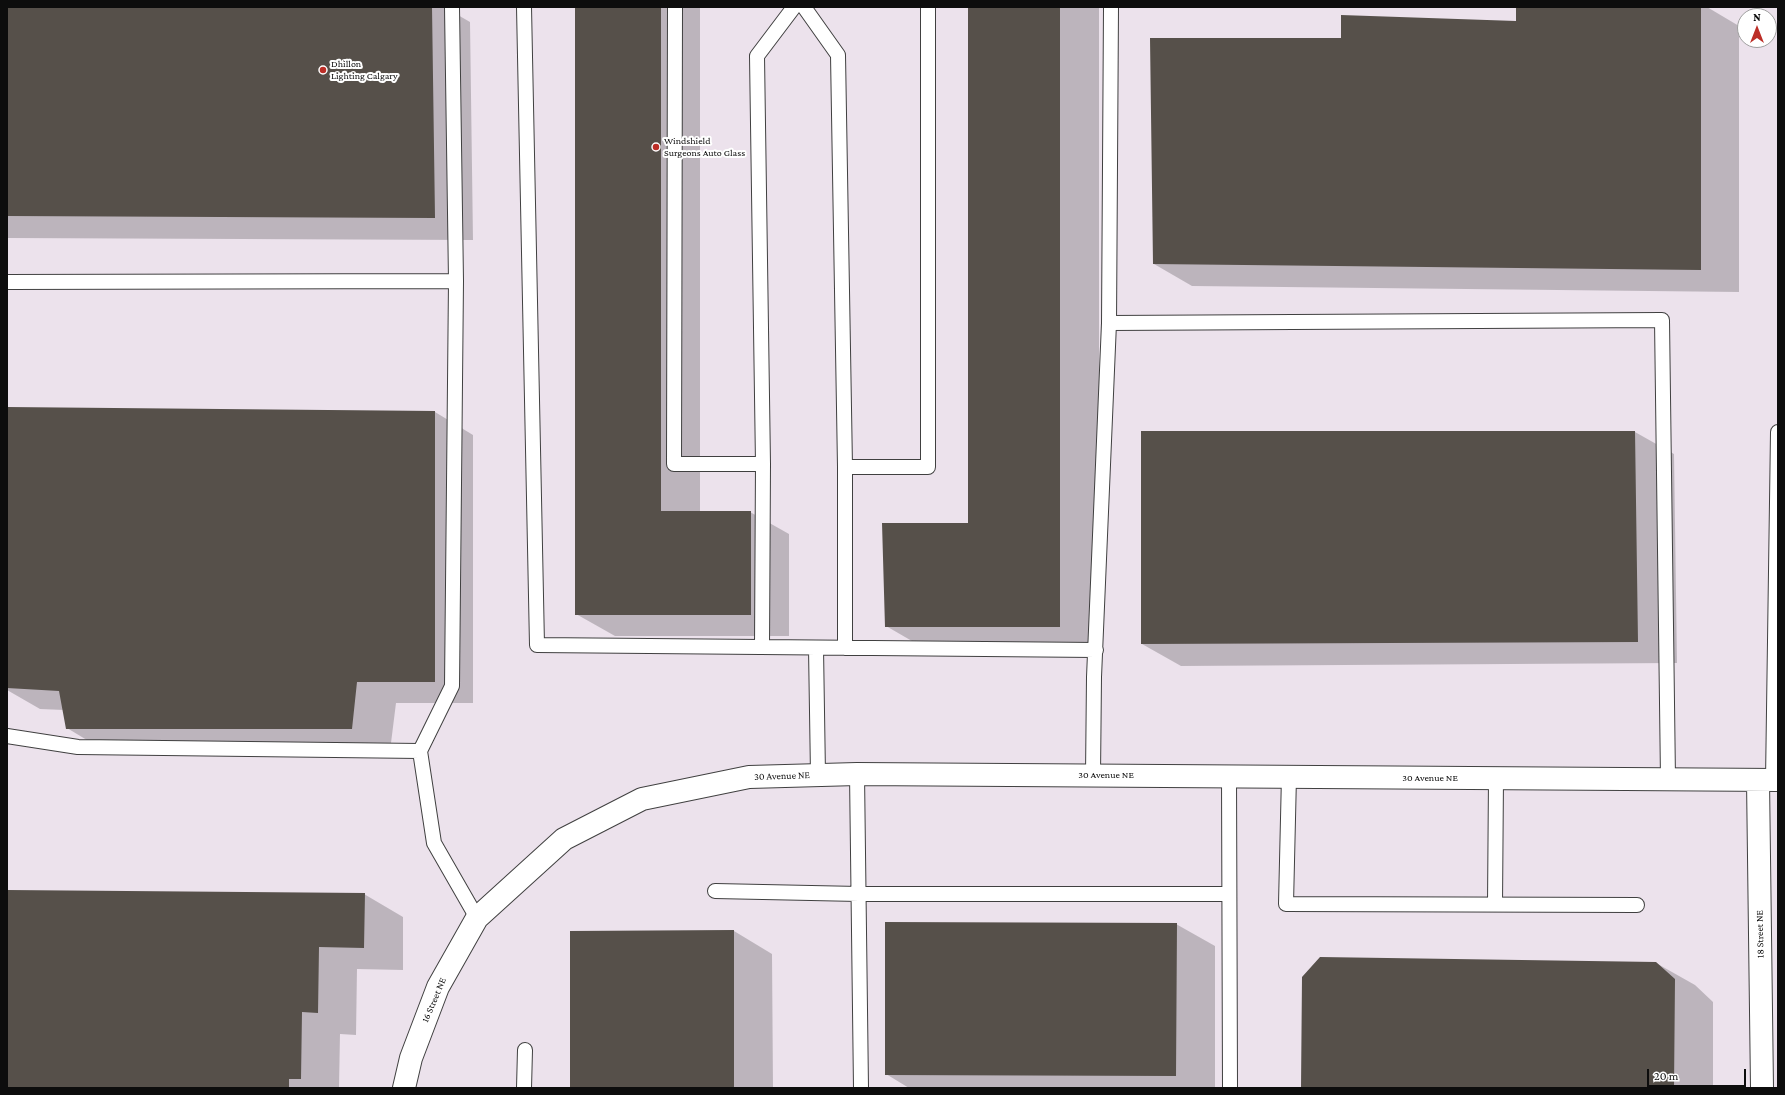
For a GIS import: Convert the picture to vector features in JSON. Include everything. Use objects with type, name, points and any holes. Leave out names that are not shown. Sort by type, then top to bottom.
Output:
[{"type":"street","name":"30 Avenue NE","points":[[477,918],[564,839],[642,799],[749,777],[857,774],[1770,780]]},
{"type":"street","name":"18 Street NE","points":[[1762,1088],[1770,780]]},
{"type":"street","name":"16 Street NE","points":[[404,1088],[411,1058],[438,988],[477,918]]},
{"type":"lane","points":[[452,7],[456,281],[452,686],[420,751],[434,843],[477,918]]},
{"type":"lane","points":[[524,7],[537,645],[1096,650]]},
{"type":"lane","points":[[675,7],[674,464],[763,464]]},
{"type":"lane","points":[[762,647],[763,464],[757,56],[794,7]]},
{"type":"lane","points":[[804,7],[838,55],[845,467],[845,648]]},
{"type":"lane","points":[[845,467],[928,467],[928,7]]},
{"type":"lane","points":[[1093,775],[1096,650],[1109,323],[1111,7]]},
{"type":"lane","points":[[7,282],[456,281]]},
{"type":"lane","points":[[1109,323],[1662,320],[1668,779]]},
{"type":"lane","points":[[1770,780],[1776,685],[1778,432]]},
{"type":"lane","points":[[816,648],[818,775]]},
{"type":"lane","points":[[7,736],[78,747],[420,751]]},
{"type":"lane","points":[[857,774],[861,1088]]},
{"type":"lane","points":[[1229,776],[1230,1088]]},
{"type":"lane","points":[[1289,776],[1286,904],[1637,905]]},
{"type":"lane","points":[[1495,904],[1496,778]]},
{"type":"lane","points":[[714,891],[858,894],[1230,894]]},
{"type":"lane","points":[[524,1088],[525,1050]]},
{"type":"shaded area","points":[[7,7],[1778,7],[1778,1088],[7,1088]]},
{"type":"building","points":[[7,7],[432,7],[435,218],[7,216]]},
{"type":"building","points":[[575,7],[661,7],[661,511],[751,511],[751,615],[575,615]]},
{"type":"building","points":[[968,7],[1060,7],[1060,627],[885,627],[882,523],[968,523]]},
{"type":"building","points":[[1516,7],[1701,7],[1701,270],[1153,264],[1150,38],[1341,38],[1341,15],[1516,21]]},
{"type":"building","points":[[7,407],[435,411],[435,682],[357,682],[352,729],[66,729],[59,691],[7,688]]},
{"type":"building","points":[[1141,431],[1635,431],[1638,642],[1141,644]]},
{"type":"building","points":[[7,890],[365,893],[364,948],[319,947],[318,1013],[302,1012],[301,1079],[289,1079],[289,1088],[7,1088]]},
{"type":"building","points":[[885,922],[1177,923],[1176,1076],[885,1075]]},
{"type":"building","points":[[734,930],[734,1088],[570,1088],[570,931]]},
{"type":"building","points":[[1320,957],[1656,962],[1675,979],[1674,1088],[1301,1088],[1302,977]]},
{"type":"place","name":"Dhillon Lighting Calgary","points":[[323,70]]},
{"type":"place","name":"Windshield Surgeons Auto Glass","points":[[656,147]]}]
